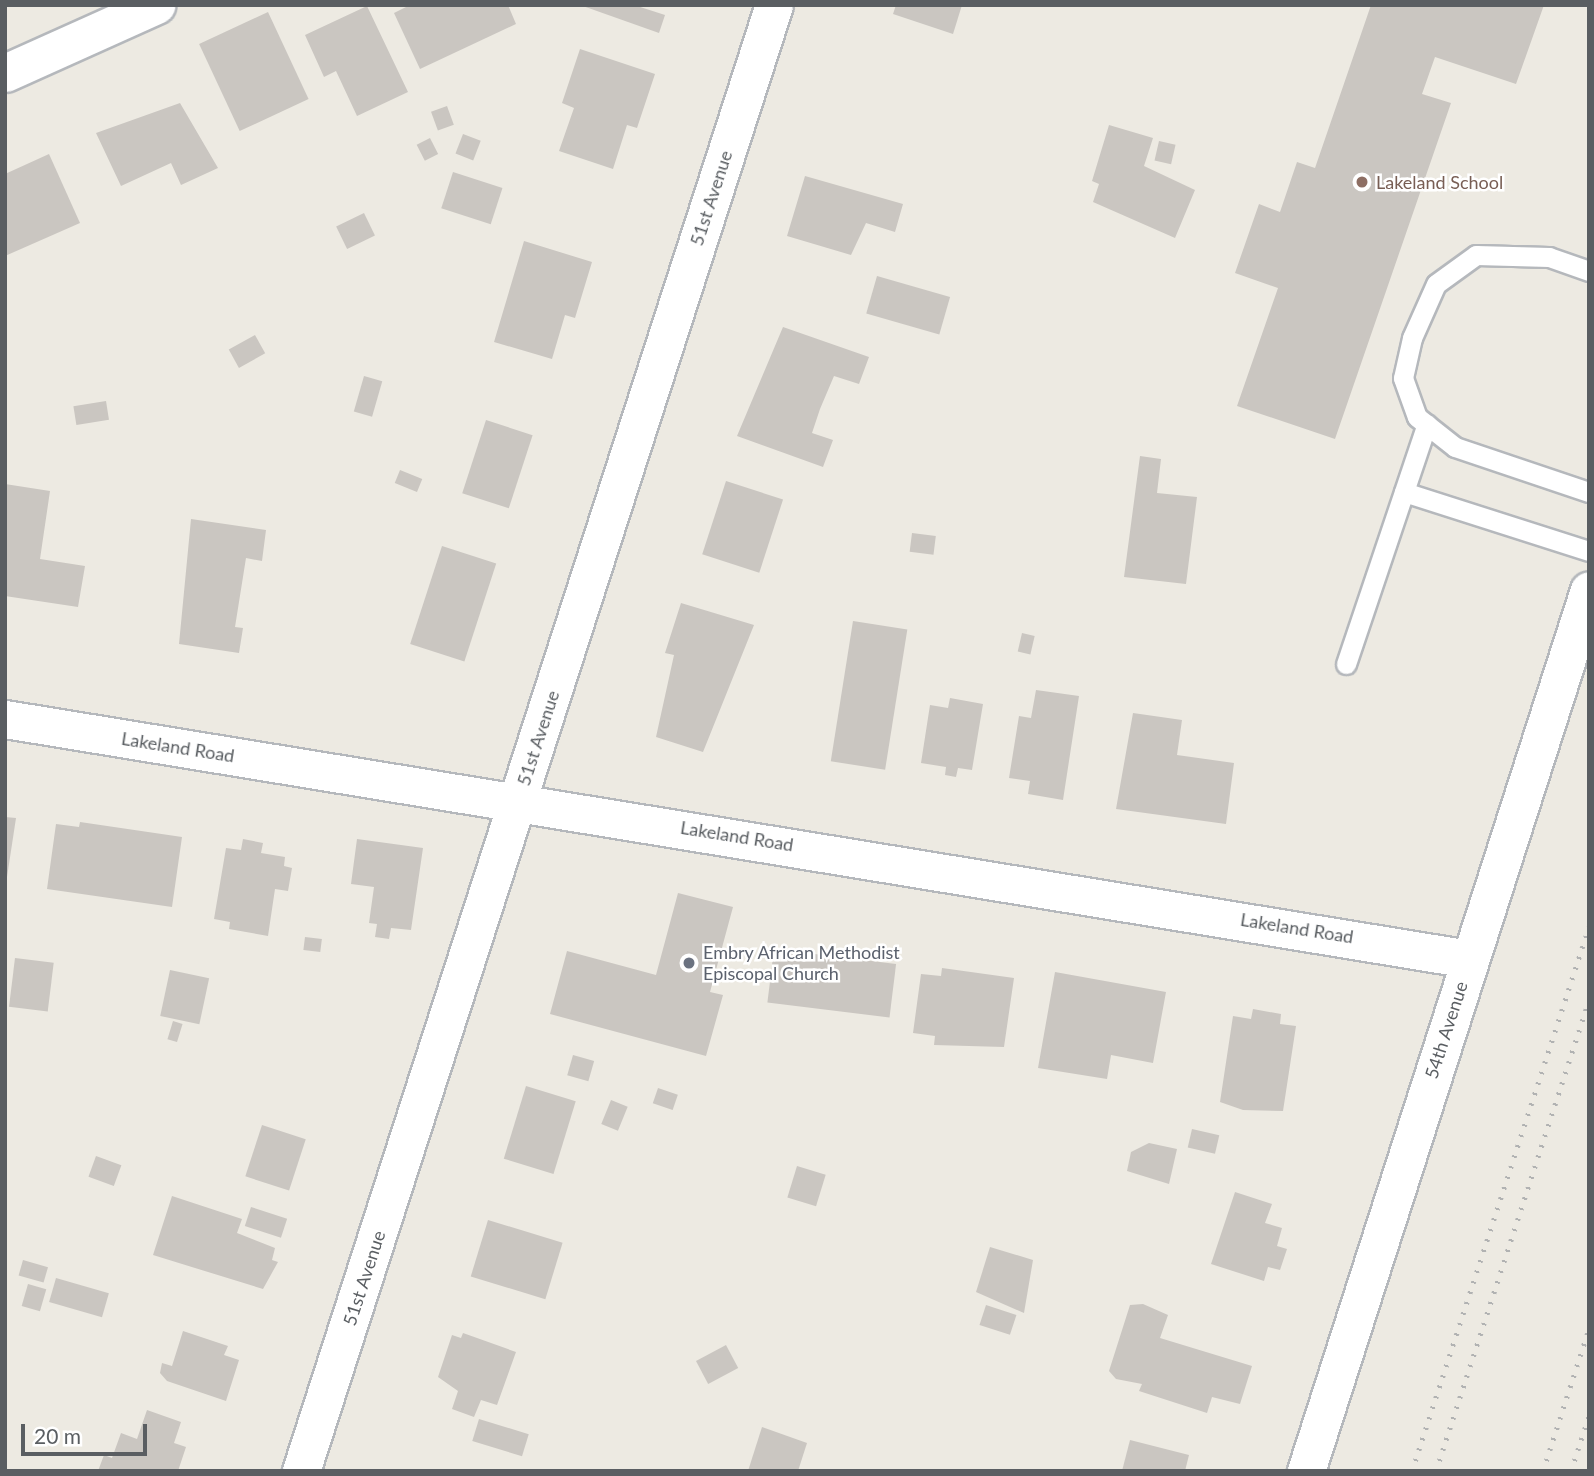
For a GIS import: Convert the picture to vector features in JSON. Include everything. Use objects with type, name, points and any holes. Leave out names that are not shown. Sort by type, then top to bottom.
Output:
[{"type":"street","name":"51st Avenue","points":[[302,1471],[774,5]]},
{"type":"street","points":[[5,73],[141,8]]},
{"type":"street","name":"54th Avenue","points":[[1307,1471],[1589,590]]},
{"type":"street","name":"Lakeland Road","points":[[5,719],[1469,959]]},
{"type":"lane","points":[[1589,271],[1549,257],[1476,255],[1436,285],[1412,338],[1403,378],[1417,417],[1455,447],[1589,492]]},
{"type":"lane","points":[[1346,664],[1427,424]]},
{"type":"lane","points":[[1404,492],[1589,551]]},
{"type":"building","points":[[410,5],[508,5],[516,24],[420,69],[394,13]]},
{"type":"building","points":[[580,5],[634,5],[665,15],[659,33]]},
{"type":"building","points":[[896,5],[962,5],[953,34],[893,14]]},
{"type":"building","points":[[1371,5],[1544,5],[1516,84],[1435,57],[1422,94],[1451,103],[1335,439],[1237,406],[1278,288],[1235,273],[1259,204],[1280,212],[1297,162],[1315,168]]},
{"type":"building","points":[[367,6],[408,92],[357,116],[336,71],[324,77],[305,35]]},
{"type":"building","points":[[268,12],[309,99],[240,131],[199,44]]},
{"type":"building","points":[[580,49],[655,74],[637,128],[627,125],[613,169],[559,151],[574,108],[562,103]]},
{"type":"building","points":[[180,103],[218,168],[181,185],[171,163],[121,186],[96,133]]},
{"type":"building","points":[[447,106],[454,125],[438,131],[431,112]]},
{"type":"building","points":[[1109,125],[1153,138],[1144,166],[1195,190],[1175,238],[1093,202],[1099,184],[1092,181]]},
{"type":"building","points":[[463,134],[481,141],[473,160],[455,154]]},
{"type":"building","points":[[430,138],[438,154],[425,161],[417,145]]},
{"type":"building","points":[[1159,141],[1176,145],[1171,164],[1155,160]]},
{"type":"building","points":[[49,154],[80,223],[5,256],[5,174]]},
{"type":"building","points":[[453,172],[502,188],[491,224],[441,208]]},
{"type":"building","points":[[805,176],[903,204],[895,232],[866,223],[851,255],[787,236]]},
{"type":"building","points":[[364,213],[375,235],[347,249],[336,227]]},
{"type":"building","points":[[524,241],[592,262],[575,318],[565,315],[552,359],[494,342]]},
{"type":"building","points":[[877,276],[950,297],[939,334],[866,313]]},
{"type":"building","points":[[783,327],[869,357],[859,384],[834,376],[820,409],[812,433],[833,440],[823,467],[737,436]]},
{"type":"building","points":[[255,335],[265,353],[239,368],[229,350]]},
{"type":"building","points":[[364,376],[382,381],[372,417],[354,412]]},
{"type":"building","points":[[106,401],[109,420],[76,425],[73,406]]},
{"type":"building","points":[[486,420],[533,435],[509,508],[462,493]]},
{"type":"building","points":[[1140,456],[1161,459],[1157,493],[1197,497],[1186,584],[1124,577]]},
{"type":"building","points":[[400,470],[422,479],[417,492],[395,483]]},
{"type":"building","points":[[726,481],[783,500],[759,573],[702,554]]},
{"type":"building","points":[[5,484],[50,491],[40,559],[85,566],[78,607],[5,596]]},
{"type":"building","points":[[191,519],[266,530],[262,561],[246,558],[235,627],[243,628],[239,653],[179,644]]},
{"type":"building","points":[[912,533],[936,536],[934,555],[910,552]]},
{"type":"building","points":[[442,546],[496,564],[464,662],[410,644]]},
{"type":"building","points":[[681,603],[754,625],[703,752],[656,737],[674,655],[665,653]]},
{"type":"building","points":[[853,621],[907,630],[885,770],[831,761]]},
{"type":"building","points":[[1022,633],[1035,636],[1030,654],[1018,652]]},
{"type":"building","points":[[1036,690],[1079,696],[1063,800],[1028,794],[1030,781],[1009,778],[1019,716],[1031,718]]},
{"type":"building","points":[[950,698],[983,704],[972,770],[958,768],[956,777],[945,775],[946,767],[921,763],[930,705],[948,708]]},
{"type":"building","points":[[1133,713],[1182,720],[1177,755],[1234,763],[1226,824],[1116,809]]},
{"type":"building","points":[[5,817],[16,818],[7,877],[5,877]]},
{"type":"building","points":[[80,822],[182,837],[172,907],[47,889],[56,824],[79,827]]},
{"type":"building","points":[[243,839],[263,843],[261,853],[285,857],[284,866],[292,868],[288,891],[275,889],[268,936],[229,929],[230,922],[214,919],[226,848],[241,850]]},
{"type":"building","points":[[357,839],[423,848],[411,930],[391,928],[389,939],[375,937],[377,924],[369,923],[374,887],[351,884]]},
{"type":"building","name":"Embry African Methodist Episcopal Church","points":[[678,893],[733,907],[710,992],[723,995],[706,1056],[550,1014],[567,951],[656,975]]},
{"type":"building","points":[[305,937],[322,939],[320,952],[303,950]]},
{"type":"building","points":[[774,949],[896,964],[890,1018],[767,1003]]},
{"type":"building","points":[[15,958],[54,963],[48,1011],[9,1007]]},
{"type":"building","points":[[942,968],[1014,978],[1004,1047],[934,1045],[935,1036],[913,1033],[921,974],[941,976]]},
{"type":"building","points":[[170,970],[209,978],[199,1024],[160,1016]]},
{"type":"building","points":[[1055,972],[1166,992],[1153,1063],[1111,1055],[1107,1079],[1038,1068]]},
{"type":"building","points":[[1253,1009],[1281,1014],[1280,1024],[1296,1026],[1283,1111],[1243,1110],[1220,1102],[1233,1016],[1251,1019]]},
{"type":"building","points":[[173,1021],[183,1024],[177,1042],[167,1039]]},
{"type":"building","points":[[573,1055],[594,1061],[588,1081],[567,1075]]},
{"type":"building","points":[[526,1086],[576,1101],[554,1174],[504,1159]]},
{"type":"building","points":[[658,1088],[678,1095],[673,1110],[653,1103]]},
{"type":"building","points":[[611,1100],[628,1107],[618,1131],[601,1124]]},
{"type":"building","points":[[262,1125],[306,1139],[289,1191],[245,1176]]},
{"type":"building","points":[[1192,1129],[1219,1135],[1215,1154],[1188,1148]]},
{"type":"building","points":[[1149,1143],[1177,1149],[1169,1184],[1127,1171],[1131,1152]]},
{"type":"building","points":[[96,1156],[121,1165],[114,1186],[88,1177]]},
{"type":"building","points":[[797,1166],[826,1175],[816,1206],[787,1198]]},
{"type":"building","points":[[1235,1192],[1272,1204],[1265,1223],[1282,1228],[1277,1246],[1287,1249],[1280,1270],[1268,1267],[1264,1281],[1211,1264]]},
{"type":"building","points":[[172,1196],[242,1219],[237,1233],[275,1248],[272,1260],[278,1262],[263,1289],[153,1255]]},
{"type":"building","points":[[251,1207],[287,1219],[281,1238],[245,1226]]},
{"type":"building","points":[[488,1220],[563,1243],[545,1299],[471,1276]]},
{"type":"building","points":[[990,1247],[1033,1260],[1024,1313],[976,1292]]},
{"type":"building","points":[[23,1260],[48,1267],[44,1283],[19,1275]]},
{"type":"building","points":[[56,1278],[109,1293],[102,1317],[49,1302]]},
{"type":"building","points":[[28,1284],[46,1289],[40,1311],[22,1306]]},
{"type":"building","points":[[1143,1304],[1168,1315],[1160,1338],[1252,1366],[1240,1404],[1212,1397],[1207,1413],[1139,1391],[1142,1384],[1116,1379],[1109,1371],[1130,1305]]},
{"type":"building","points":[[986,1305],[1016,1315],[1010,1335],[980,1325]]},
{"type":"building","points":[[183,1331],[228,1346],[224,1355],[239,1360],[226,1401],[167,1381],[160,1373],[162,1363],[172,1366]]},
{"type":"building","points":[[463,1333],[516,1352],[497,1405],[481,1400],[474,1417],[452,1409],[458,1391],[438,1377],[452,1335],[461,1338]]},
{"type":"building","points":[[726,1345],[738,1368],[708,1384],[696,1361]]},
{"type":"building","points":[[147,1410],[181,1422],[174,1443],[186,1447],[178,1471],[98,1471],[104,1455],[112,1458],[121,1433],[137,1439]]},
{"type":"building","points":[[479,1419],[529,1434],[522,1456],[472,1441]]},
{"type":"building","points":[[762,1427],[807,1443],[798,1471],[748,1471]]},
{"type":"building","points":[[1130,1440],[1189,1455],[1185,1471],[1122,1471]]},
{"type":"railway","points":[[1412,1471],[1589,927]]},
{"type":"railway","points":[[1436,1471],[1589,1000]]},
{"type":"railway","points":[[1543,1471],[1589,1329]]},
{"type":"railway","points":[[1571,1471],[1589,1416]]},
{"type":"place","name":"Lakeland School","points":[[1362,182]]},
{"type":"place","name":"Embry African Methodist Episcopal Church","points":[[689,963]]}]
